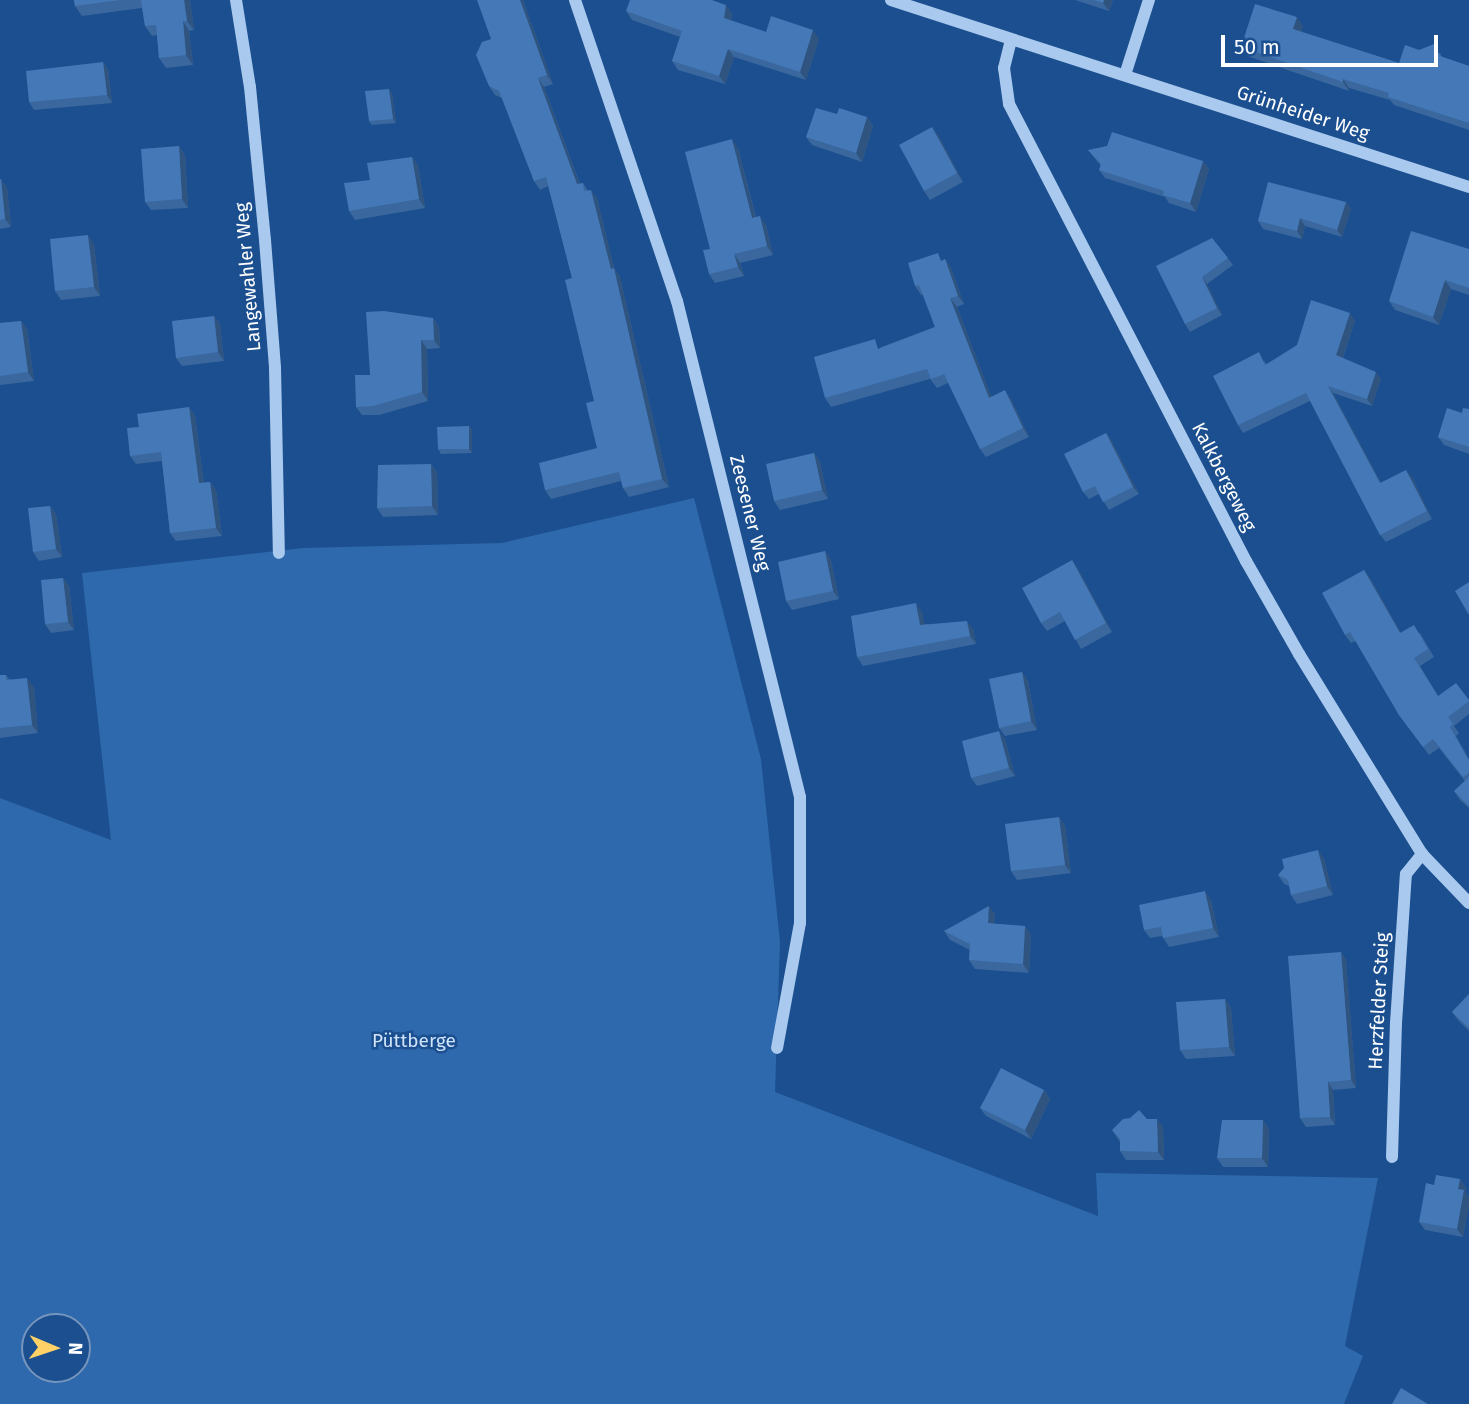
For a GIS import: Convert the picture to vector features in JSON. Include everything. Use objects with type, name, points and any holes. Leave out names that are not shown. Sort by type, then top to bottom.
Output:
[{"type":"street","name":"Langewahler Weg","points":[[236,0],[250,87],[275,368],[279,554]]},
{"type":"street","name":"Zeesener Weg","points":[[575,0],[677,301],[800,797],[800,923],[777,1048]]},
{"type":"street","name":"Grünheider Weg","points":[[891,0],[1469,187]]},
{"type":"street","points":[[1125,75],[1149,0]]},
{"type":"street","name":"Kalkbergeweg","points":[[1011,40],[1004,68],[1009,104],[1246,561],[1299,654],[1422,854],[1469,903]]},
{"type":"street","name":"Herzfelder Steig","points":[[1392,1157],[1396,1023],[1406,874],[1422,854]]},
{"type":"green space","name":"Püttberge","points":[[694,498],[761,759],[780,942],[775,1092],[1098,1216],[1096,1173],[1378,1178],[1345,1346],[1363,1356],[1344,1404],[0,1404],[0,798],[111,840],[82,573],[303,548],[502,543]]},
{"type":"building","points":[[74,0],[120,0],[75,6]]},
{"type":"building","points":[[141,0],[184,0],[187,21],[183,21],[186,55],[159,58],[156,25],[145,26]]},
{"type":"building","points":[[477,0],[520,0],[547,75],[538,78],[577,184],[583,183],[584,191],[591,190],[611,269],[614,268],[662,479],[623,488],[619,472],[545,490],[539,463],[597,448],[586,403],[594,401],[565,280],[572,278],[546,177],[534,181],[499,91],[489,86],[476,55],[482,42],[491,39]]},
{"type":"building","points":[[630,0],[712,0],[726,5],[724,18],[766,32],[771,16],[813,30],[800,72],[728,49],[719,76],[672,61],[682,31],[626,11]]},
{"type":"building","points":[[1255,4],[1297,17],[1293,29],[1399,63],[1405,45],[1419,50],[1434,44],[1440,56],[1469,66],[1469,123],[1388,97],[1389,93],[1343,79],[1343,82],[1241,47]]},
{"type":"building","points":[[103,62],[107,95],[29,102],[26,71]]},
{"type":"building","points":[[389,89],[393,119],[369,121],[365,91]]},
{"type":"building","points":[[816,108],[837,114],[839,108],[867,117],[856,153],[806,137]]},
{"type":"building","points":[[932,127],[957,173],[924,191],[899,145]]},
{"type":"building","points":[[1112,132],[1203,161],[1190,203],[1163,195],[1164,191],[1099,170],[1101,164],[1088,150],[1107,146]]},
{"type":"building","points":[[732,139],[752,218],[760,216],[767,246],[734,254],[738,267],[709,274],[703,250],[710,249],[685,152]]},
{"type":"building","points":[[179,146],[182,199],[145,202],[141,149]]},
{"type":"building","points":[[412,157],[419,199],[349,211],[344,183],[370,180],[367,163]]},
{"type":"building","points":[[0,179],[5,219],[0,220]]},
{"type":"building","points":[[1268,182],[1346,202],[1337,230],[1300,218],[1297,231],[1258,221]]},
{"type":"building","points":[[1411,231],[1469,249],[1469,288],[1445,280],[1433,317],[1389,301]]},
{"type":"building","points":[[88,235],[94,287],[55,291],[50,239]]},
{"type":"building","points":[[1212,238],[1228,258],[1202,277],[1217,308],[1185,324],[1156,266]]},
{"type":"building","points":[[938,253],[941,261],[945,259],[958,296],[950,298],[989,398],[1005,390],[1023,428],[980,449],[944,374],[931,379],[927,369],[825,398],[814,357],[875,339],[878,349],[935,327],[919,285],[915,286],[908,263]]},
{"type":"building","points":[[1311,300],[1350,313],[1336,355],[1376,372],[1367,399],[1328,386],[1380,483],[1406,470],[1427,511],[1380,535],[1306,393],[1238,425],[1213,376],[1259,352],[1265,365],[1297,345]]},
{"type":"building","points":[[384,311],[433,318],[434,340],[421,340],[422,392],[373,406],[356,407],[355,375],[370,375],[366,312]]},
{"type":"building","points":[[214,316],[218,352],[176,358],[172,321]]},
{"type":"building","points":[[21,321],[28,372],[0,376],[0,323]]},
{"type":"building","points":[[189,407],[199,483],[210,482],[216,528],[170,533],[161,452],[130,456],[127,428],[139,427],[137,414]]},
{"type":"building","points":[[1447,408],[1462,413],[1463,408],[1469,409],[1469,447],[1438,437]]},
{"type":"building","points":[[469,426],[469,449],[438,449],[437,427]]},
{"type":"building","points":[[1106,433],[1133,487],[1103,502],[1095,486],[1083,492],[1064,454]]},
{"type":"building","points":[[814,453],[822,490],[774,501],[766,464]]},
{"type":"building","points":[[431,464],[432,506],[377,508],[378,465]]},
{"type":"building","points":[[50,506],[56,549],[33,552],[28,508]]},
{"type":"building","points":[[825,551],[833,591],[786,601],[778,562]]},
{"type":"building","points":[[1072,560],[1106,623],[1075,640],[1060,612],[1041,623],[1022,588]]},
{"type":"building","points":[[1364,570],[1400,633],[1414,625],[1428,649],[1414,658],[1438,696],[1456,683],[1469,700],[1448,717],[1453,724],[1450,727],[1469,761],[1469,773],[1463,777],[1433,739],[1423,747],[1399,715],[1350,632],[1345,635],[1322,593]]},
{"type":"building","points":[[63,578],[68,622],[45,624],[41,580]]},
{"type":"building","points":[[1469,582],[1469,615],[1455,591]]},
{"type":"building","points":[[916,603],[920,625],[967,621],[970,636],[857,657],[851,616]]},
{"type":"building","points":[[1022,672],[1031,721],[999,728],[989,679]]},
{"type":"building","points":[[0,675],[6,675],[6,680],[27,678],[32,725],[0,728]]},
{"type":"building","points":[[999,731],[1009,768],[971,778],[962,741]]},
{"type":"building","points":[[1469,777],[1469,806],[1454,791]]},
{"type":"building","points":[[1059,817],[1065,865],[1011,871],[1005,824]]},
{"type":"building","points":[[1318,850],[1327,886],[1291,895],[1288,880],[1278,875],[1284,868],[1282,859]]},
{"type":"building","points":[[1205,891],[1213,928],[1163,938],[1161,927],[1144,930],[1139,905]]},
{"type":"building","points":[[989,906],[988,923],[1025,926],[1023,964],[969,960],[970,944],[944,931]]},
{"type":"building","points":[[1341,952],[1351,1080],[1328,1082],[1330,1117],[1300,1118],[1288,956]]},
{"type":"building","points":[[1469,994],[1469,1028],[1452,1012]]},
{"type":"building","points":[[1225,999],[1229,1047],[1180,1050],[1176,1002]]},
{"type":"building","points":[[1001,1068],[1044,1090],[1025,1130],[980,1108]]},
{"type":"building","points":[[1139,1110],[1147,1119],[1157,1119],[1158,1152],[1120,1151],[1120,1139],[1112,1130],[1123,1119],[1130,1118]]},
{"type":"building","points":[[1222,1120],[1263,1120],[1262,1158],[1217,1158]]},
{"type":"building","points":[[1436,1175],[1460,1179],[1458,1189],[1464,1190],[1457,1229],[1419,1222],[1426,1183],[1434,1185]]},
{"type":"building","points":[[1401,1388],[1428,1404],[1392,1404]]}]
